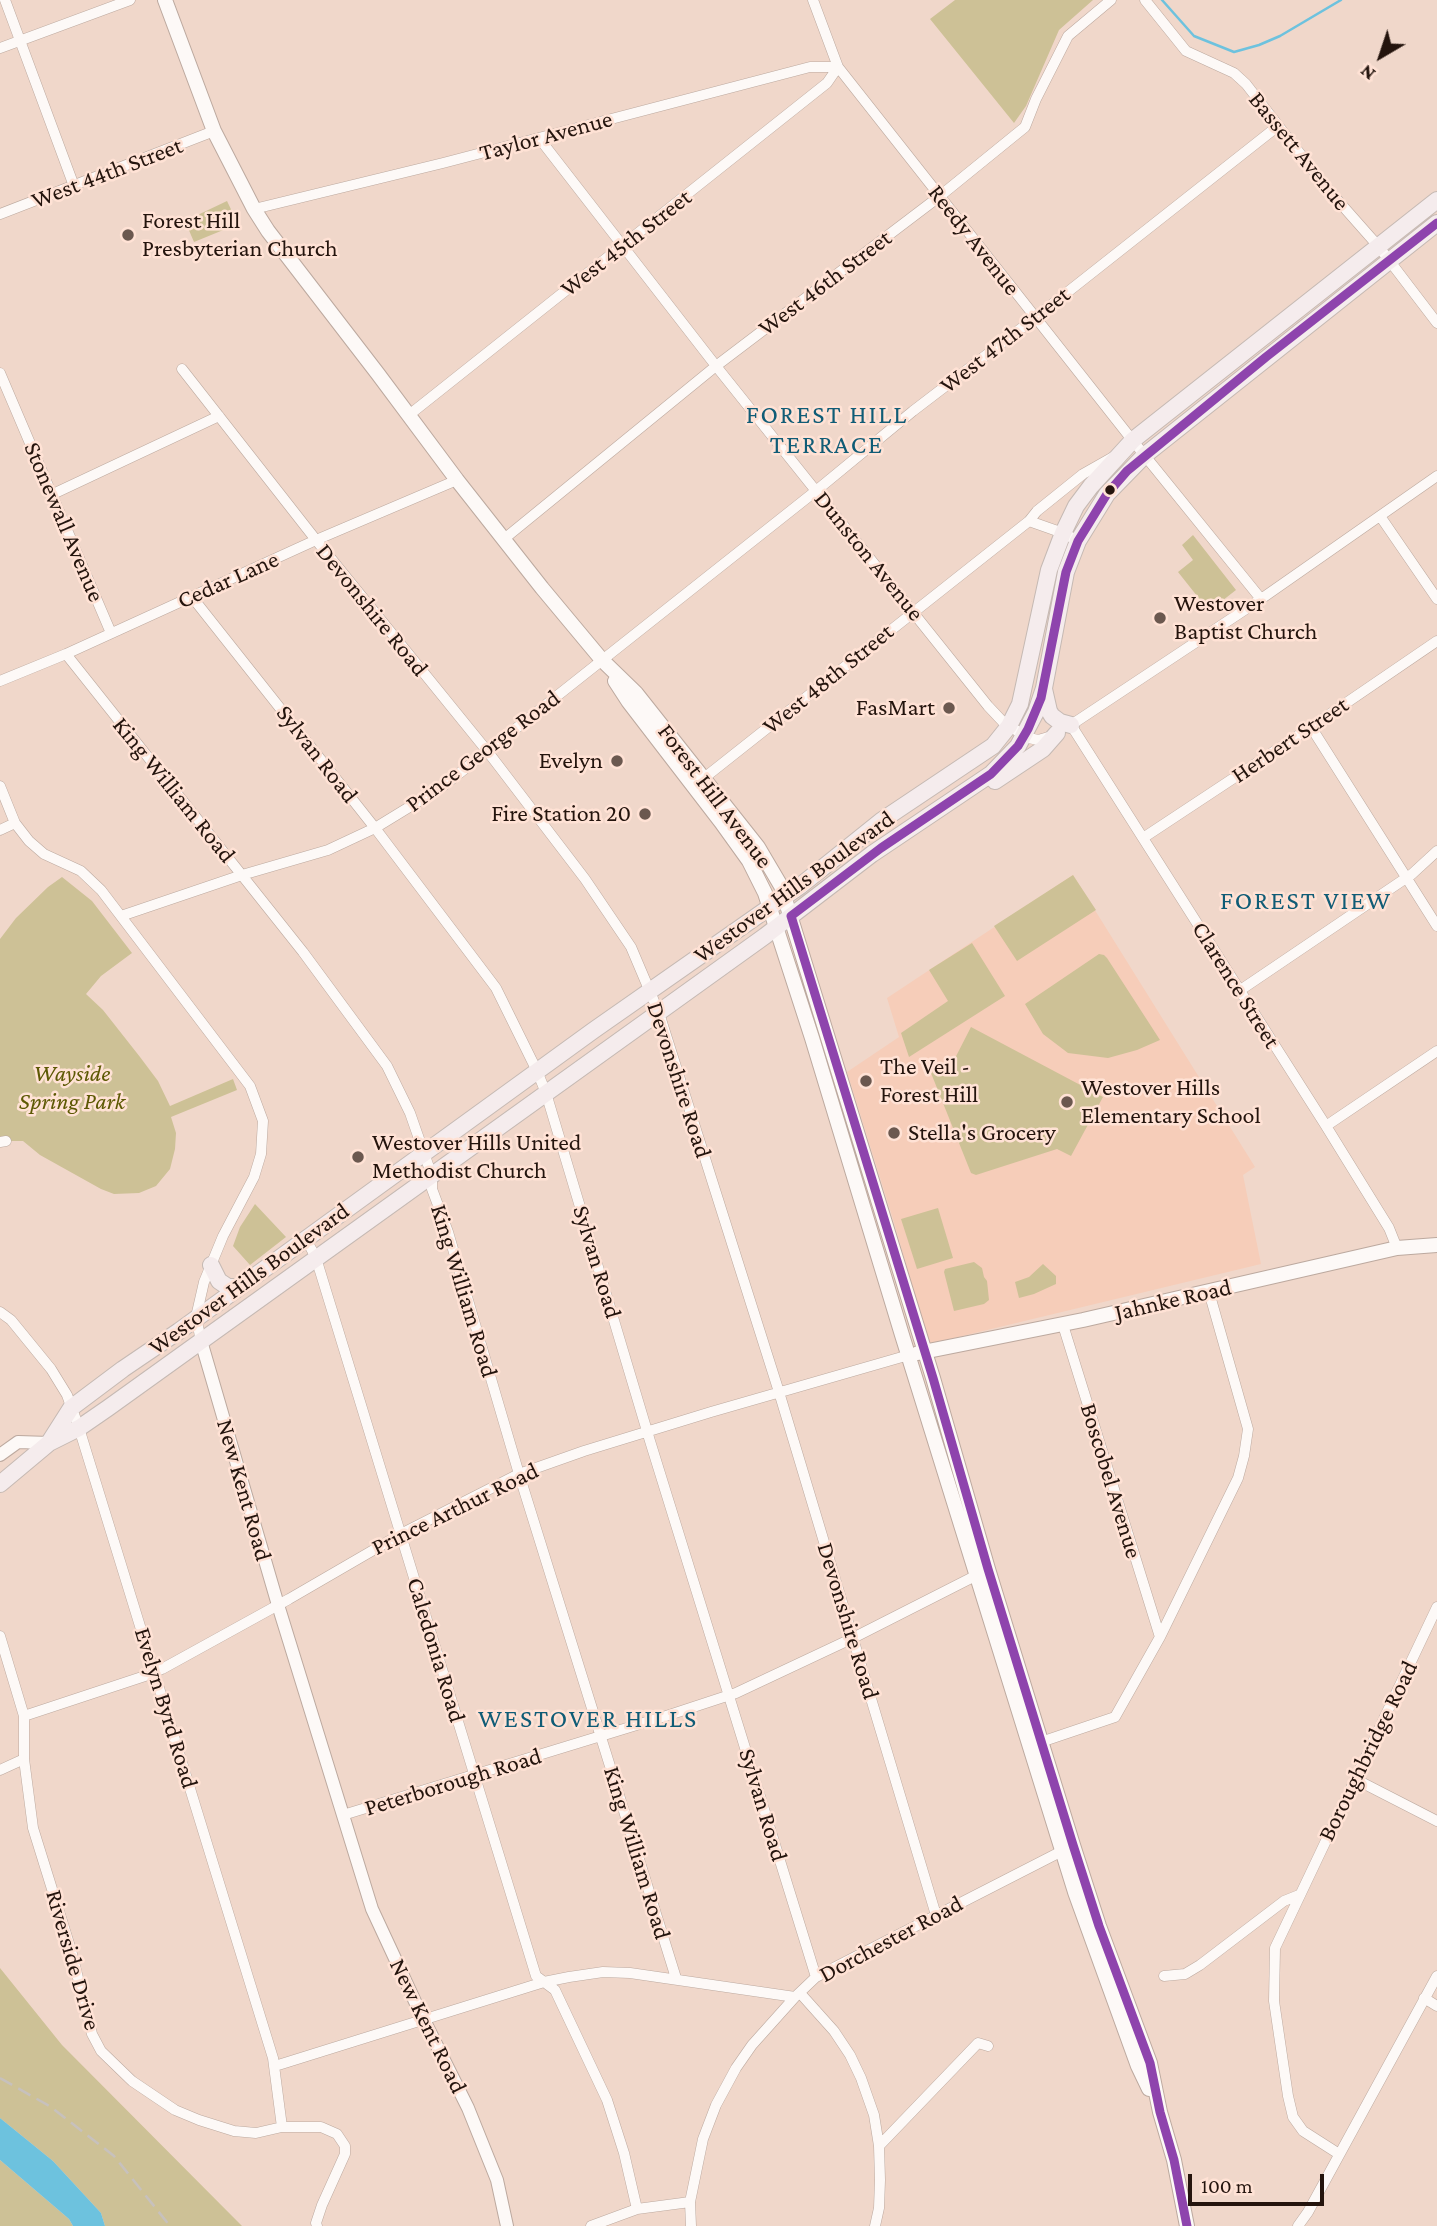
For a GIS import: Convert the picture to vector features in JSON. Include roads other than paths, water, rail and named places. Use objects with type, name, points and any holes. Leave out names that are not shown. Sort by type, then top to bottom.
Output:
[{"type":"main road","name":"Forest Hill Avenue","points":[[165,0],[214,131],[268,231],[457,480],[602,660],[636,693],[699,782],[749,862],[777,926],[909,1355],[983,1572],[1068,1848],[1092,1941],[1129,2041],[1160,2112]]},
{"type":"main road","name":"Westover Hills Boulevard","points":[[0,1484],[49,1443],[79,1428],[659,1013],[872,854],[1001,765],[1024,736],[1036,712],[1044,688],[1066,572],[1078,541],[1107,494],[1145,455],[1384,253],[1437,200]]},
{"type":"main road","name":"Westover Hills Boulevard","points":[[49,1443],[71,1408],[423,1152],[770,907],[836,859],[871,828],[987,751],[1009,726],[1024,693],[1049,570],[1063,533],[1076,506],[1117,456],[1133,440],[1384,253],[1437,223]]},
{"type":"main road","points":[[966,791],[999,778],[1043,749],[1064,729],[1047,706],[1044,688]]},
{"type":"main road","name":"Forest Hill Avenue","points":[[699,782],[768,860],[785,896],[925,1352],[983,1572]]},
{"type":"main road","name":"Jahnke Road","points":[[909,1355],[1063,1325],[1397,1248],[1437,1245]]},
{"type":"main road","points":[[211,1265],[219,1281],[228,1287],[238,1287]]},
{"type":"main road","name":"Forest Hill Avenue","points":[[1068,1848],[1150,2063],[1160,2112],[1177,2170],[1187,2226]]},
{"type":"street","points":[[5,0],[74,186]]},
{"type":"street","points":[[0,48],[130,0]]},
{"type":"street","name":"Reedy Avenue","points":[[813,0],[838,67],[1261,599]]},
{"type":"street","name":"West 46th Street","points":[[504,539],[716,366],[940,196],[1025,127],[1068,36],[1111,0]]},
{"type":"street","name":"Bassett Avenue","points":[[1145,0],[1186,51],[1234,73],[1246,84],[1326,187],[1384,253],[1437,323]]},
{"type":"street","name":"Taylor Avenue","points":[[254,209],[810,67],[838,67]]},
{"type":"street","name":"West 45th Street","points":[[409,415],[827,83],[838,67]]},
{"type":"street","name":"West 47th Street","points":[[602,660],[913,411],[1278,126]]},
{"type":"street","name":"West 44th Street","points":[[0,214],[214,131]]},
{"type":"street","name":"Dunston Avenue","points":[[539,138],[716,366],[988,706],[1024,736]]},
{"type":"street","name":"Devonshire Road","points":[[182,369],[488,752],[585,879],[631,947],[659,1013],[779,1392],[936,1915]]},
{"type":"street","name":"Stonewall Avenue","points":[[0,373],[111,633]]},
{"type":"street","points":[[53,494],[219,416]]},
{"type":"street","name":"West 48th Street","points":[[699,782],[1028,521],[1083,474],[1117,456]]},
{"type":"street","points":[[1024,736],[1038,740],[1064,729],[1261,599],[1437,476]]},
{"type":"street","name":"Cedar Lane","points":[[0,681],[457,480]]},
{"type":"street","points":[[1380,516],[1437,598]]},
{"type":"street","points":[[1028,521],[1078,541]]},
{"type":"street","name":"Sylvan Road","points":[[192,597],[496,988],[537,1071],[546,1093],[647,1431],[816,1977]]},
{"type":"street","name":"Herbert Street","points":[[1143,838],[1437,640]]},
{"type":"street","name":"King William Road","points":[[66,654],[303,952],[387,1066],[410,1113],[432,1176],[432,1189],[448,1232],[519,1474],[676,1979]]},
{"type":"street","name":"Prince George Road","points":[[121,916],[242,875],[328,850],[374,828],[442,787],[602,660]]},
{"type":"street","points":[[1311,727],[1437,926]]},
{"type":"street","name":"Clarence Street","points":[[1064,729],[1143,838],[1326,1126],[1389,1228],[1397,1248]]},
{"type":"street","name":"New Kent Road","points":[[0,786],[15,823],[29,841],[44,854],[81,871],[101,890],[250,1086],[263,1121],[261,1154],[254,1177],[223,1236],[204,1282],[196,1317],[201,1341],[278,1605],[377,1922],[468,2108],[497,2180],[507,2226]]},
{"type":"street","points":[[0,830],[15,823]]},
{"type":"street","points":[[1239,991],[1406,878],[1437,851]]},
{"type":"street","points":[[1326,1126],[1437,1051]]},
{"type":"street","name":"Caledonia Road","points":[[306,1239],[316,1258],[536,1976],[555,1990],[607,2100],[624,2153],[637,2209]]},
{"type":"street","points":[[1035,1743],[1115,1717],[1160,1637],[1238,1478],[1248,1429],[1209,1292]]},
{"type":"street","name":"Evelyn Byrd Road","points":[[0,1312],[19,1328],[51,1369],[67,1395],[79,1428],[275,2066],[282,2127]]},
{"type":"street","name":"Boscobel Avenue","points":[[1063,1325],[1160,1637]]},
{"type":"street","name":"Prince Arthur Road","points":[[24,1716],[155,1672],[401,1534],[519,1474],[647,1431],[909,1355]]},
{"type":"street","name":"Westover Hills Boulevard","points":[[0,1455],[18,1441],[49,1443]]},
{"type":"street","name":"Peterborough Road","points":[[343,1815],[729,1695],[983,1572]]},
{"type":"street","name":"Boroughbridge Road","points":[[1339,2154],[1303,2131],[1293,2117],[1274,2001],[1275,1948],[1437,1607]]},
{"type":"street","name":"Riverside Drive","points":[[0,1636],[24,1716],[24,1759],[33,1828],[71,1950],[92,2034],[102,2051],[132,2081],[175,2110],[234,2131],[256,2133],[282,2127],[321,2127],[337,2134],[345,2146],[345,2154],[322,2205],[317,2226]]},
{"type":"street","points":[[0,1770],[24,1759]]},
{"type":"street","points":[[1354,1779],[1437,1821]]},
{"type":"street","name":"Dorchester Road","points":[[691,2226],[690,2202],[703,2139],[716,2105],[752,2045],[798,1995],[816,1977],[1068,1848]]},
{"type":"street","points":[[1164,1976],[1185,1974],[1200,1965],[1284,1901],[1299,1895]]},
{"type":"street","points":[[275,2066],[544,1982],[603,1972],[630,1973],[798,1995],[834,2031],[850,2055],[874,2115],[879,2146],[880,2180],[875,2226]]},
{"type":"street","points":[[1298,2226],[1437,1976]]},
{"type":"street","points":[[1424,1998],[1437,2006]]},
{"type":"street","points":[[879,2146],[978,2043],[988,2046]]},
{"type":"street","points":[[591,2226],[637,2209],[690,2202]]},
{"type":"water","points":[[0,2118],[53,2161],[101,2213],[105,2226],[73,2226],[69,2219],[0,2160]]},
{"type":"waterway","points":[[1162,0],[1194,36],[1234,52],[1280,36],[1341,0]]},
{"type":"railway","points":[[0,2078],[51,2107],[114,2156],[170,2226]]},
{"type":"place","name":"Forest Hill Presbyterian Church","points":[[128,235]]},
{"type":"place","name":"Westover Baptist Church","points":[[1160,618]]},
{"type":"place","name":"FasMart","points":[[949,708]]},
{"type":"place","name":"Evelyn","points":[[617,761]]},
{"type":"place","name":"Fire Station 20","points":[[645,814]]},
{"type":"place","name":"The Veil - Forest Hill","points":[[866,1081]]},
{"type":"place","name":"Westover Hills Elementary School","points":[[1067,1102]]},
{"type":"place","name":"Stella's Grocery","points":[[894,1133]]},
{"type":"place","name":"Westover Hills United Methodist Church","points":[[358,1157]]},
{"type":"district","name":"FOREST HILL TERRACE","points":[[827,430]]},
{"type":"district","name":"FOREST VIEW","points":[[1306,901]]},
{"type":"district","name":"WESTOVER HILLS","points":[[588,1719]]},
{"type":"park label","name":"Wayside Spring Park","points":[[72,1088]]}]
